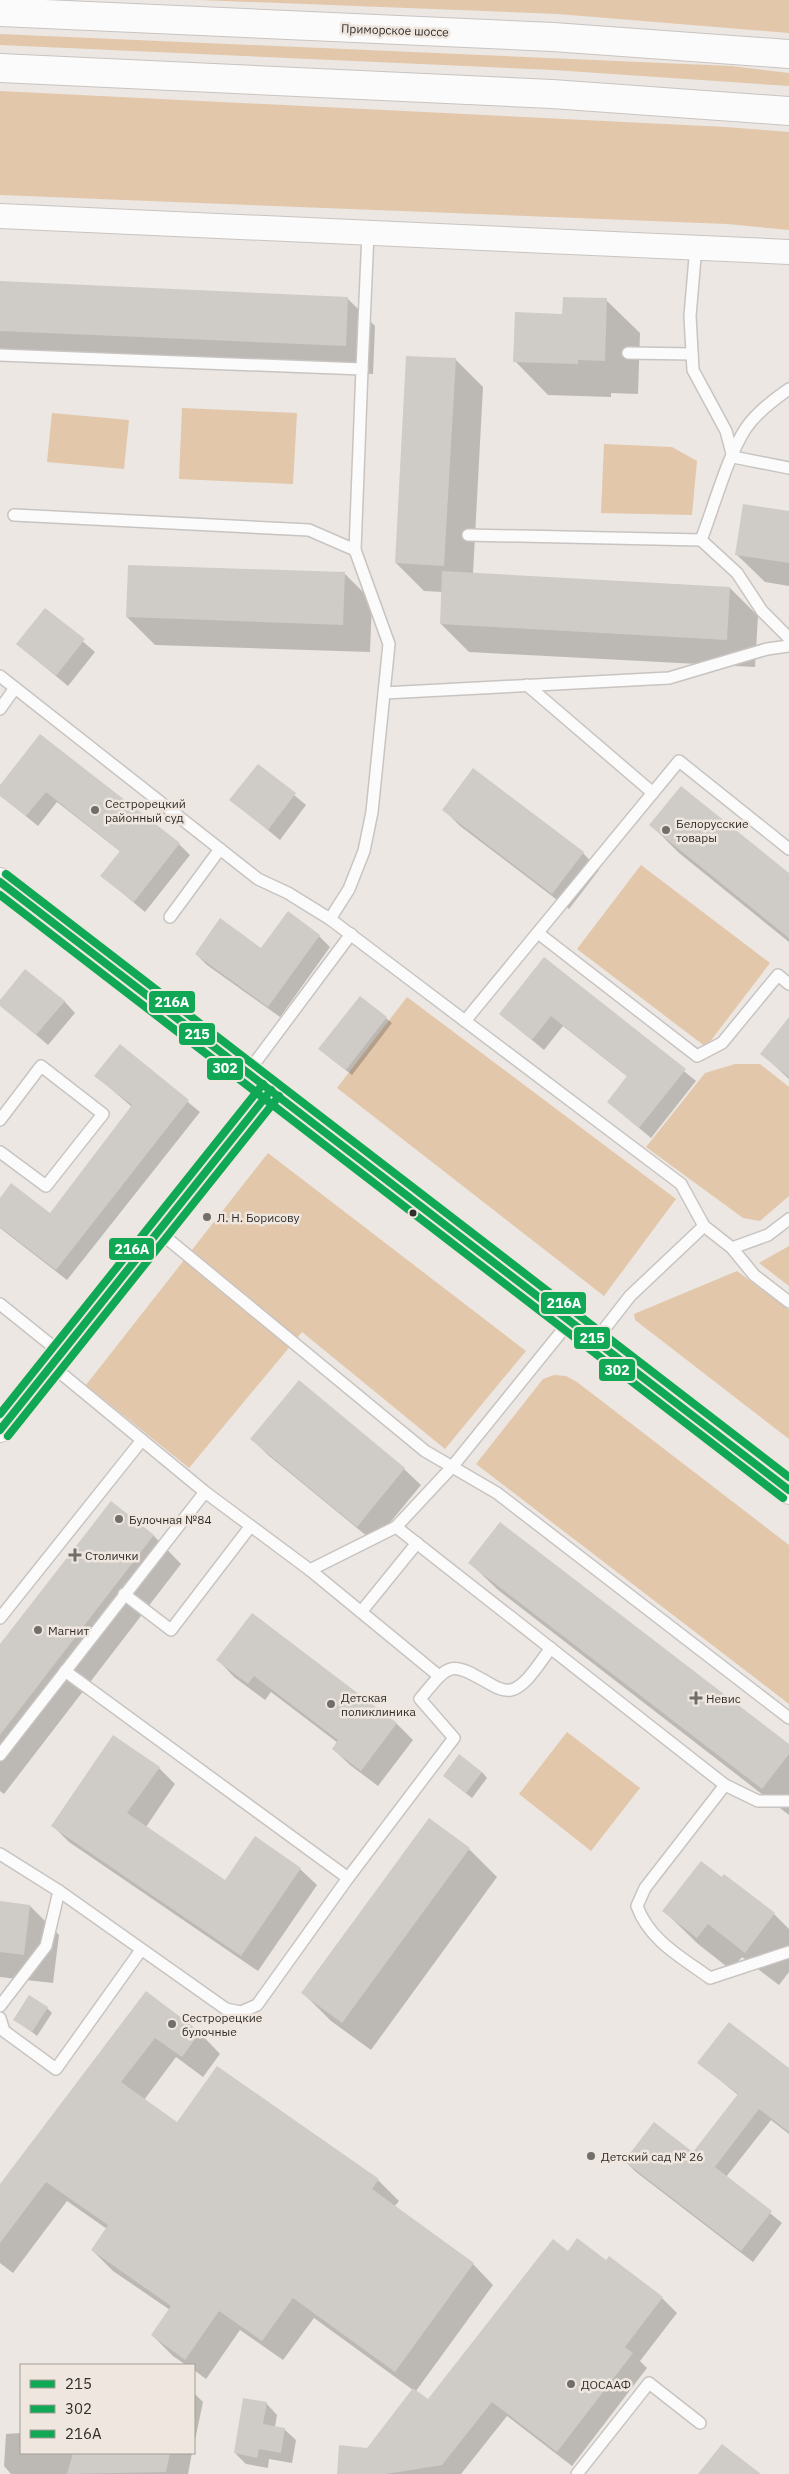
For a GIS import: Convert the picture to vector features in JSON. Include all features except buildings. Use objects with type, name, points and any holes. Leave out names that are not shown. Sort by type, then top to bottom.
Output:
[{"type":"main road","name":"Приморское шоссе","points":[[0,12],[553,36],[789,54]]},
{"type":"main road","points":[[0,68],[552,94],[789,111]]},
{"type":"main road","points":[[0,882],[789,1490]]},
{"type":"street","points":[[0,216],[696,246],[789,252]]},
{"type":"street","points":[[0,1430],[271,1090]]},
{"type":"lane","points":[[330,919],[349,888],[364,851],[372,812],[389,644],[355,550],[368,233]]},
{"type":"lane","points":[[696,246],[690,316],[693,370],[726,431],[733,457]]},
{"type":"lane","points":[[628,353],[692,354]]},
{"type":"lane","points":[[0,355],[362,369]]},
{"type":"lane","points":[[701,540],[733,457],[746,429],[766,405],[789,389]]},
{"type":"lane","points":[[733,457],[789,468]]},
{"type":"lane","points":[[14,516],[309,530],[355,550]]},
{"type":"lane","points":[[468,535],[701,540],[737,573],[762,611],[789,638]]},
{"type":"lane","points":[[384,693],[669,678],[767,649],[789,646]]},
{"type":"lane","points":[[0,676],[258,879],[288,892],[351,934],[681,1184],[704,1226],[732,1248],[754,1275],[789,1302]]},
{"type":"lane","points":[[527,685],[653,793]]},
{"type":"lane","points":[[0,709],[15,688]]},
{"type":"lane","points":[[466,1022],[679,761],[789,849]]},
{"type":"lane","points":[[170,917],[220,849]]},
{"type":"lane","points":[[538,932],[697,1056],[722,1043],[778,975],[789,984]]},
{"type":"lane","points":[[248,1072],[351,934]]},
{"type":"lane","points":[[0,1120],[41,1066],[103,1114],[46,1186],[0,1152]]},
{"type":"lane","points":[[732,1248],[768,1235],[789,1219]]},
{"type":"lane","points":[[595,1341],[630,1296],[704,1226]]},
{"type":"lane","points":[[158,1231],[425,1451],[497,1493],[789,1718]]},
{"type":"lane","points":[[0,1304],[142,1440],[250,1527],[310,1570],[439,1676]]},
{"type":"lane","points":[[310,1570],[396,1527],[452,1467],[570,1321]]},
{"type":"lane","points":[[2,1613],[142,1440]]},
{"type":"lane","points":[[0,1755],[205,1492]]},
{"type":"lane","points":[[124,1594],[170,1630],[250,1527]]},
{"type":"lane","points":[[396,1527],[725,1784],[758,1801],[789,1801]]},
{"type":"lane","points":[[361,1612],[417,1543]]},
{"type":"lane","points":[[0,1854],[59,1891],[226,2009],[242,2012],[257,2005],[348,1878],[454,1738],[420,1700],[439,1676],[449,1669],[460,1668],[471,1672],[498,1688],[511,1690],[524,1681],[551,1648]]},
{"type":"lane","points":[[65,1671],[348,1878]]},
{"type":"lane","points":[[725,1784],[645,1888],[637,1906],[642,1922],[656,1939],[710,1978],[789,1952]]},
{"type":"lane","points":[[0,2006],[46,1946],[59,1891]]},
{"type":"lane","points":[[0,2018],[4,2031],[56,2069],[141,1950]]},
{"type":"lane","points":[[578,2474],[649,2383],[700,2423]]},
{"type":"shaded area","points":[[200,0],[789,0],[789,33],[558,14]]},
{"type":"shaded area","points":[[0,34],[731,66],[789,73],[789,86],[553,70],[0,45]]},
{"type":"shaded area","points":[[0,91],[726,127],[789,132],[789,230],[727,224],[0,195]]},
{"type":"shaded area","points":[[182,408],[297,413],[293,484],[179,479]]},
{"type":"shaded area","points":[[52,413],[129,420],[124,469],[47,462]]},
{"type":"shaded area","points":[[604,444],[672,447],[697,461],[692,515],[601,513]]},
{"type":"shaded area","points":[[641,865],[770,963],[706,1047],[577,949]]},
{"type":"shaded area","points":[[407,997],[676,1199],[604,1296],[337,1088]]},
{"type":"shaded area","points":[[735,1064],[760,1064],[789,1087],[789,1196],[760,1221],[743,1218],[646,1147],[705,1073]]},
{"type":"shaded area","points":[[268,1153],[526,1351],[445,1449],[302,1332],[189,1468],[86,1385]]},
{"type":"shaded area","points":[[789,1246],[789,1286],[759,1263]]},
{"type":"shaded area","points":[[737,1271],[789,1310],[789,1439],[635,1320],[634,1314]]},
{"type":"shaded area","points":[[554,1375],[566,1376],[577,1382],[789,1545],[789,1704],[476,1464],[543,1379]]},
{"type":"shaded area","points":[[567,1732],[640,1788],[591,1851],[519,1794]]},
{"type":"transit line","name":"216А","points":[[6,874],[789,1477]]},
{"type":"transit line","name":"215","points":[[0,882],[789,1490]]},
{"type":"transit line","name":"302","points":[[0,895],[783,1498]]},
{"type":"transit line","name":"216А","points":[[0,1414],[263,1084]]},
{"type":"transit line","name":"215","points":[[0,1430],[271,1090]]},
{"type":"transit line","name":"302","points":[[8,1436],[279,1096]]},
{"type":"place","name":"Сестрорецкий районный суд","points":[[95,810]]},
{"type":"place","name":"Белорусские товары","points":[[666,830]]},
{"type":"place","name":"Л. Н. Борисову","points":[[207,1217]]},
{"type":"place","name":"Булочная №84","points":[[119,1519]]},
{"type":"place","name":"Столички","points":[[75,1555]]},
{"type":"place","name":"Магнит","points":[[38,1630]]},
{"type":"place","name":"Невис","points":[[696,1698]]},
{"type":"place","name":"Детская поликлиника","points":[[331,1704]]},
{"type":"place","name":"Сестрорецкие булочные","points":[[172,2024]]},
{"type":"place","name":"Детский сад № 26","points":[[591,2156]]},
{"type":"place","name":"ДОСААФ","points":[[571,2384]]}]
